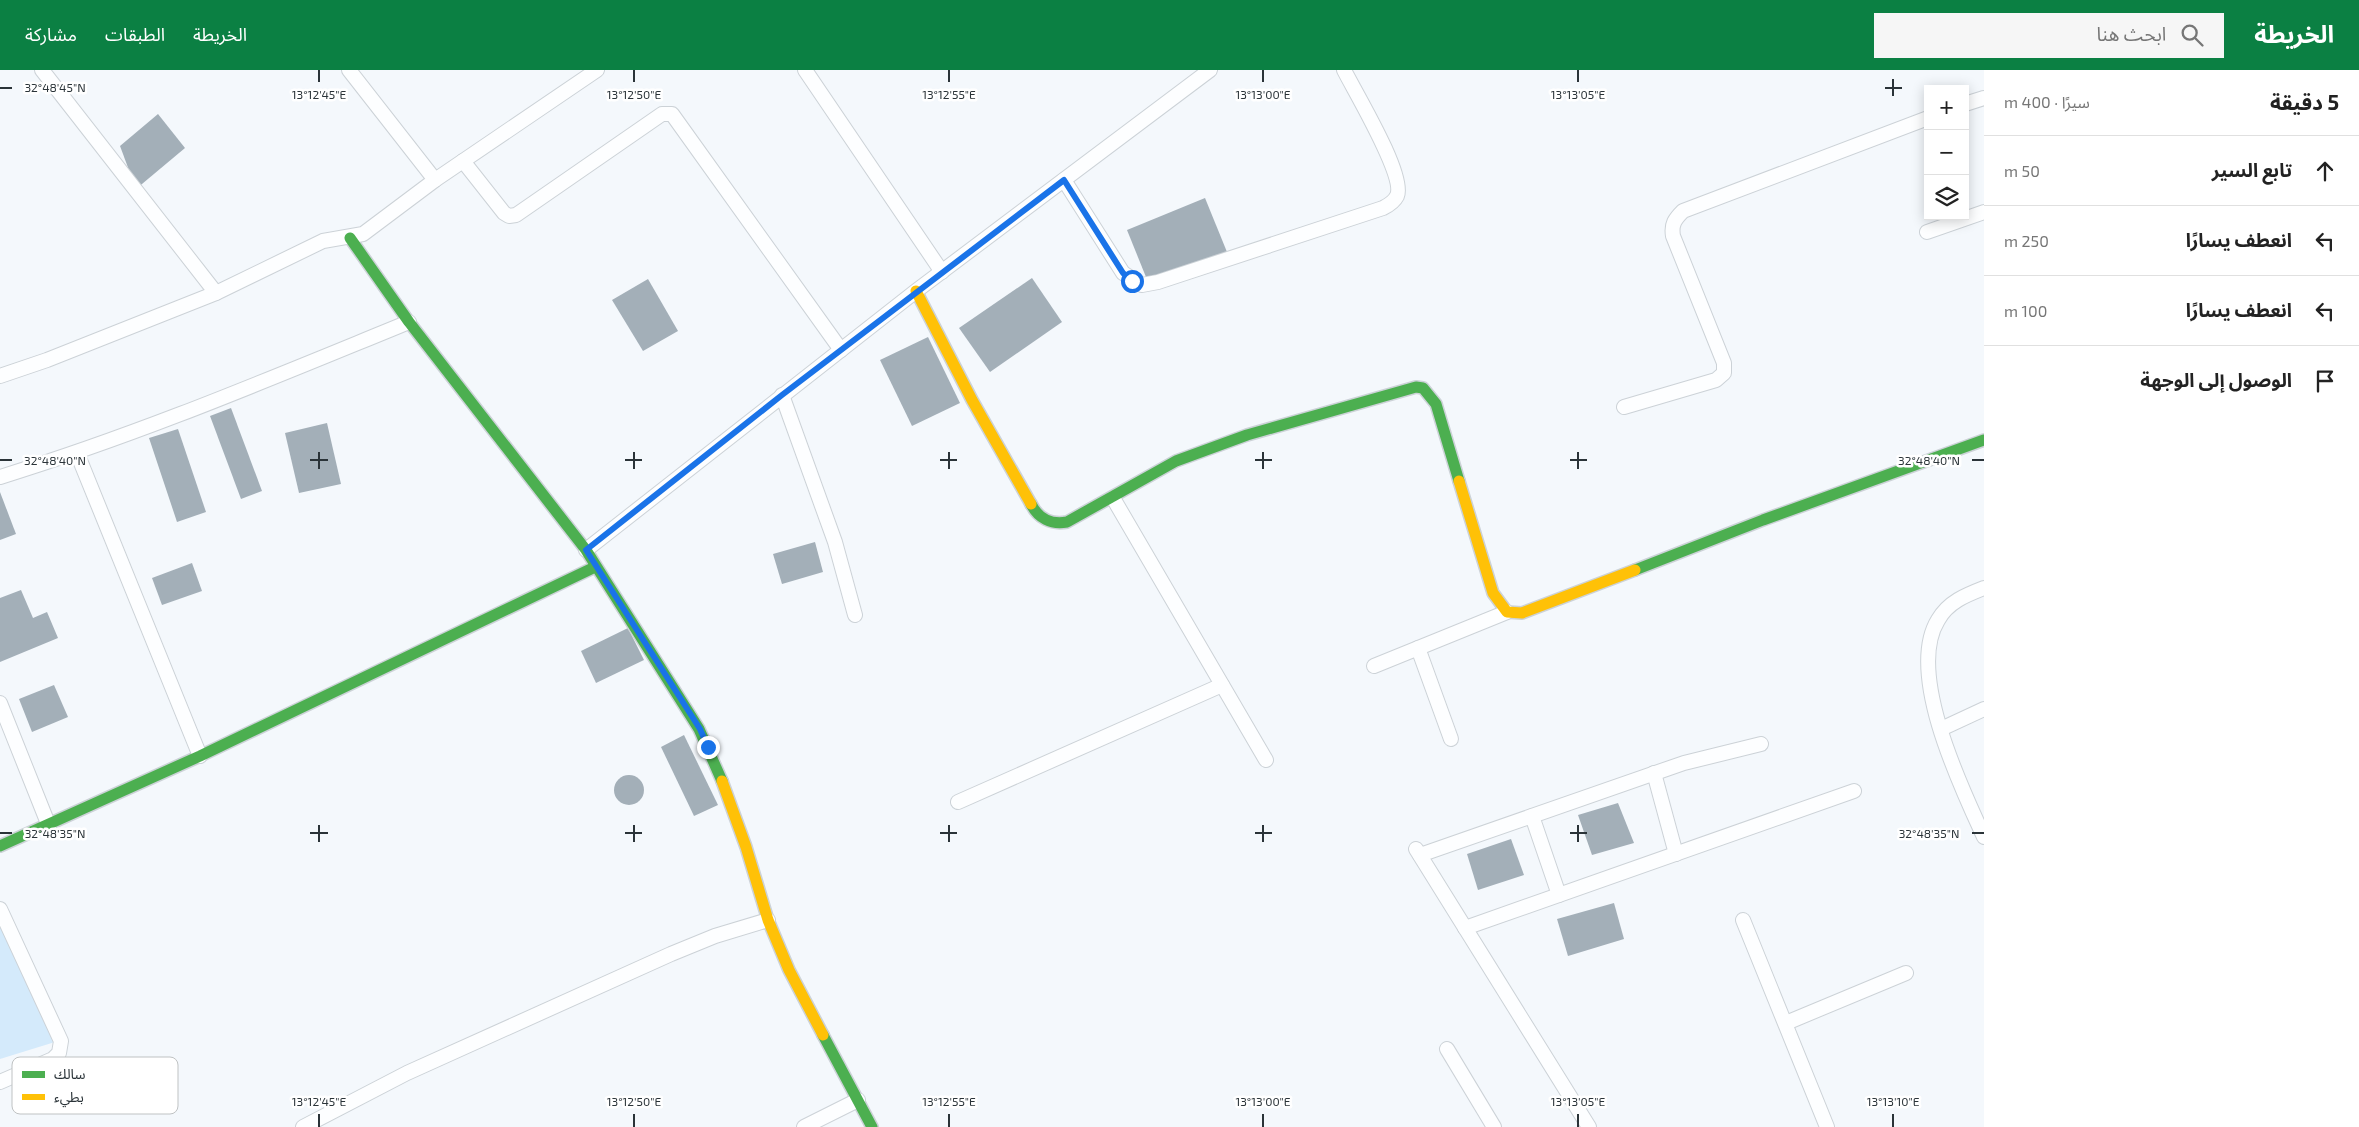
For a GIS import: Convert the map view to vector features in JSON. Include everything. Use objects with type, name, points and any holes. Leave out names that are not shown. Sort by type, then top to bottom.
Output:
[{"type":"street","points":[[42,70],[216,293]]},
{"type":"street","points":[[348,70],[435,180]]},
{"type":"street","points":[[0,376],[47,360],[216,293],[323,241],[334,237],[350,238],[363,234],[435,180],[597,70]]},
{"type":"street","points":[[805,70],[942,272]]},
{"type":"street","points":[[586,550],[916,291],[1210,70]]},
{"type":"street","points":[[1064,180],[1123,273],[1142,285],[1158,282],[1383,208],[1392,203],[1398,195],[1398,182],[1392,163],[1344,70]]},
{"type":"street","points":[[1969,103],[1984,98]]},
{"type":"street","points":[[463,161],[504,214],[516,215],[662,114],[672,114],[841,350]]},
{"type":"street","points":[[1624,407],[1716,380],[1724,373],[1724,363],[1673,236],[1671,227],[1679,215],[1684,211],[1924,120]]},
{"type":"street","points":[[1927,232],[1984,212]]},
{"type":"street","points":[[350,238],[410,322],[586,550],[700,729],[728,796],[768,920],[789,970],[872,1127]]},
{"type":"street","points":[[916,291],[972,400],[1036,514],[1052,524],[1061,525],[1113,498],[1176,461],[1247,435],[1416,387],[1423,388],[1436,404],[1494,592],[1507,612]]},
{"type":"street","points":[[0,477],[77,453],[410,322]]},
{"type":"street","points":[[782,395],[835,542],[854,615]]},
{"type":"street","points":[[1374,666],[1507,612],[1522,613],[1548,604],[1763,520],[1984,440]]},
{"type":"street","points":[[77,453],[200,756]]},
{"type":"street","points":[[1113,498],[1266,760]]},
{"type":"street","points":[[0,846],[49,826],[200,756],[595,566]]},
{"type":"street","points":[[1984,588],[1962,597],[1950,605],[1937,620],[1928,643],[1927,670],[1941,729],[1984,837]]},
{"type":"street","points":[[1418,648],[1451,739]]},
{"type":"street","points":[[958,802],[1222,686]]},
{"type":"street","points":[[0,703],[49,826]]},
{"type":"street","points":[[1941,729],[1984,709]]},
{"type":"street","points":[[1590,1127],[1418,852],[1532,816],[1684,762],[1761,744]]},
{"type":"street","points":[[1654,773],[1676,854]]},
{"type":"street","points":[[1465,928],[1854,791]]},
{"type":"street","points":[[1532,816],[1559,895]]},
{"type":"street","points":[[0,909],[61,1042],[59,1053],[56,1057]]},
{"type":"street","points":[[303,1127],[407,1073],[671,954],[715,936],[768,920]]},
{"type":"street","points":[[1743,920],[1827,1127]]},
{"type":"street","points":[[1786,1023],[1906,973]]},
{"type":"street","points":[[1447,1049],[1494,1127]]},
{"type":"street","points":[[0,1082],[12,1077]]},
{"type":"street","points":[[804,1127],[858,1100]]},
{"type":"shaded area","points":[[0,926],[55,1042],[0,1059]]},
{"type":"building","points":[[158,114],[185,148],[136,189],[120,146]]},
{"type":"building","points":[[1205,198],[1227,252],[1148,282],[1127,230]]},
{"type":"building","points":[[1032,278],[1062,322],[990,372],[959,328]]},
{"type":"building","points":[[648,279],[678,331],[643,351],[612,300]]},
{"type":"building","points":[[928,337],[960,403],[912,426],[880,360]]},
{"type":"building","points":[[231,408],[262,491],[241,499],[210,416]]},
{"type":"building","points":[[327,423],[341,484],[299,493],[285,433]]},
{"type":"building","points":[[178,429],[206,512],[177,522],[149,438]]},
{"type":"building","points":[[0,492],[16,534],[0,540]]},
{"type":"building","points":[[815,542],[823,572],[782,584],[773,554]]},
{"type":"building","points":[[192,563],[202,591],[162,605],[152,578]]},
{"type":"building","points":[[21,590],[33,618],[47,612],[58,638],[0,662],[0,598]]},
{"type":"building","points":[[628,628],[644,660],[596,683],[581,651]]},
{"type":"building","points":[[54,685],[68,717],[32,732],[19,699]]},
{"type":"building","points":[[684,735],[718,805],[694,816],[661,747]]},
{"type":"building","points":[[629,775],[640,779],[644,790],[640,801],[629,805],[618,801],[614,790],[618,779]]},
{"type":"building","points":[[1618,803],[1634,843],[1592,855],[1578,815]]},
{"type":"building","points":[[1511,839],[1524,875],[1478,890],[1467,854]]},
{"type":"building","points":[[1614,903],[1624,939],[1568,956],[1557,919]]},
{"type":"traffic: fast","points":[[350,238],[409,322],[586,550],[699,729],[722,781]]},
{"type":"traffic: fast","points":[[1031,504],[1041,517],[1050,521],[1067,522],[1176,461],[1247,435],[1416,387],[1423,388],[1436,404],[1459,481]]},
{"type":"traffic: fast","points":[[1635,570],[1763,520],[1984,440]]},
{"type":"traffic: fast","points":[[0,846],[200,756],[595,567]]},
{"type":"traffic: fast","points":[[823,1035],[872,1127]]},
{"type":"traffic: slow","points":[[916,291],[972,400],[1031,504]]},
{"type":"traffic: slow","points":[[1459,481],[1493,593],[1507,612],[1522,613],[1635,570]]},
{"type":"traffic: slow","points":[[722,781],[746,847],[768,920],[789,970],[823,1035]]},
{"type":"route","points":[[708,747],[700,729],[586,550],[916,291],[1064,180],[1123,273],[1132,281]]}]
